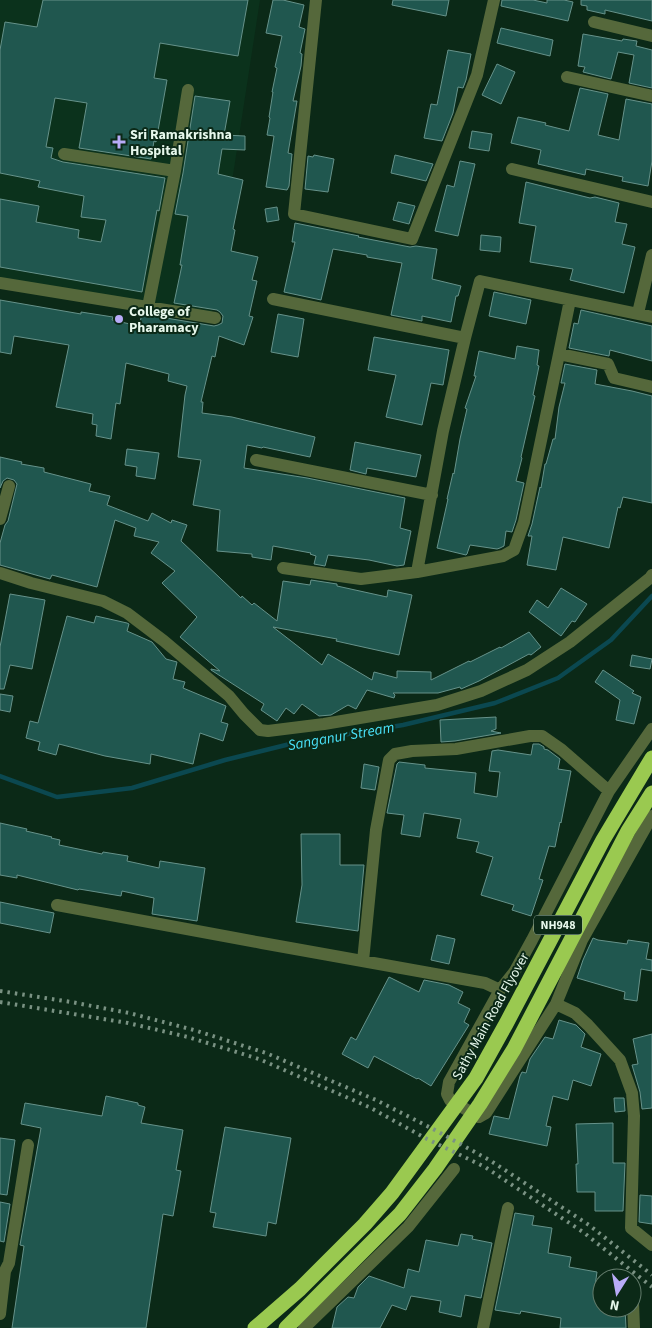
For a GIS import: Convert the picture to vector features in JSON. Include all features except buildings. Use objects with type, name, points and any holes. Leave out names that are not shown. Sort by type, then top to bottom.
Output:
[{"type":"highway","name":"Sathy Main Road Flyover","points":[[255,1328],[300,1289],[365,1224],[392,1193],[476,1078],[603,840],[652,758]]},
{"type":"highway","name":"NH948","points":[[286,1328],[400,1214],[435,1169],[480,1104],[514,1049],[628,830],[652,793]]},
{"type":"street","points":[[316,0],[294,214],[412,239],[477,75],[494,0]]},
{"type":"street","points":[[594,22],[652,36]]},
{"type":"street","points":[[567,76],[652,96]]},
{"type":"street","points":[[148,307],[175,171],[188,90]]},
{"type":"street","points":[[64,154],[175,171]]},
{"type":"street","points":[[512,169],[652,202]]},
{"type":"street","points":[[638,314],[652,255]]},
{"type":"street","points":[[417,572],[443,431],[464,338],[480,281],[652,317]]},
{"type":"street","points":[[0,283],[214,318]]},
{"type":"street","points":[[273,299],[464,338]]},
{"type":"street","points":[[283,568],[361,580],[503,556],[514,550],[524,522],[570,300]]},
{"type":"street","points":[[558,354],[608,364],[614,378],[652,387]]},
{"type":"street","points":[[256,460],[432,495]]},
{"type":"street","points":[[0,519],[9,486]]},
{"type":"street","points":[[0,573],[31,583],[104,601],[127,614],[164,641],[230,696],[260,730],[268,731],[324,724],[437,705],[481,691],[527,670],[570,642],[623,601],[652,575]]},
{"type":"street","points":[[650,824],[582,940],[556,1004],[486,1114],[479,1117],[450,1100],[447,1094],[448,1082],[500,990],[515,971],[609,791],[652,729]]},
{"type":"street","points":[[363,961],[376,830],[389,760],[395,754],[412,751],[456,749],[530,736],[542,736],[562,750],[609,791]]},
{"type":"street","points":[[57,905],[485,983],[500,990]]},
{"type":"street","points":[[556,1004],[575,1013],[620,1060],[632,1093],[634,1116],[631,1228],[652,1245]]},
{"type":"street","points":[[0,1314],[3,1271],[9,1263],[28,1145]]},
{"type":"street","points":[[304,1328],[408,1228],[454,1169]]},
{"type":"street","points":[[483,1328],[508,1208]]},
{"type":"shaded area","name":"Sri Ramakrishna Hospital","points":[[0,0],[260,0],[211,318],[0,284]]},
{"type":"waterway","name":"Sanganur Stream","points":[[0,776],[57,797],[132,788],[225,760],[294,743],[403,725],[495,703],[558,678],[611,640],[652,596]]},
{"type":"railway","points":[[0,991],[129,1013],[194,1030],[266,1053],[376,1100],[491,1161],[589,1225],[652,1275]]},
{"type":"railway","points":[[0,1002],[128,1023],[188,1037],[259,1059],[369,1107],[427,1139],[485,1167],[583,1232],[652,1287]]},
{"type":"place","name":"Sri Ramakrishna Hospital","points":[[119,142]]},
{"type":"place","name":"College of Pharamacy","points":[[119,319]]}]
